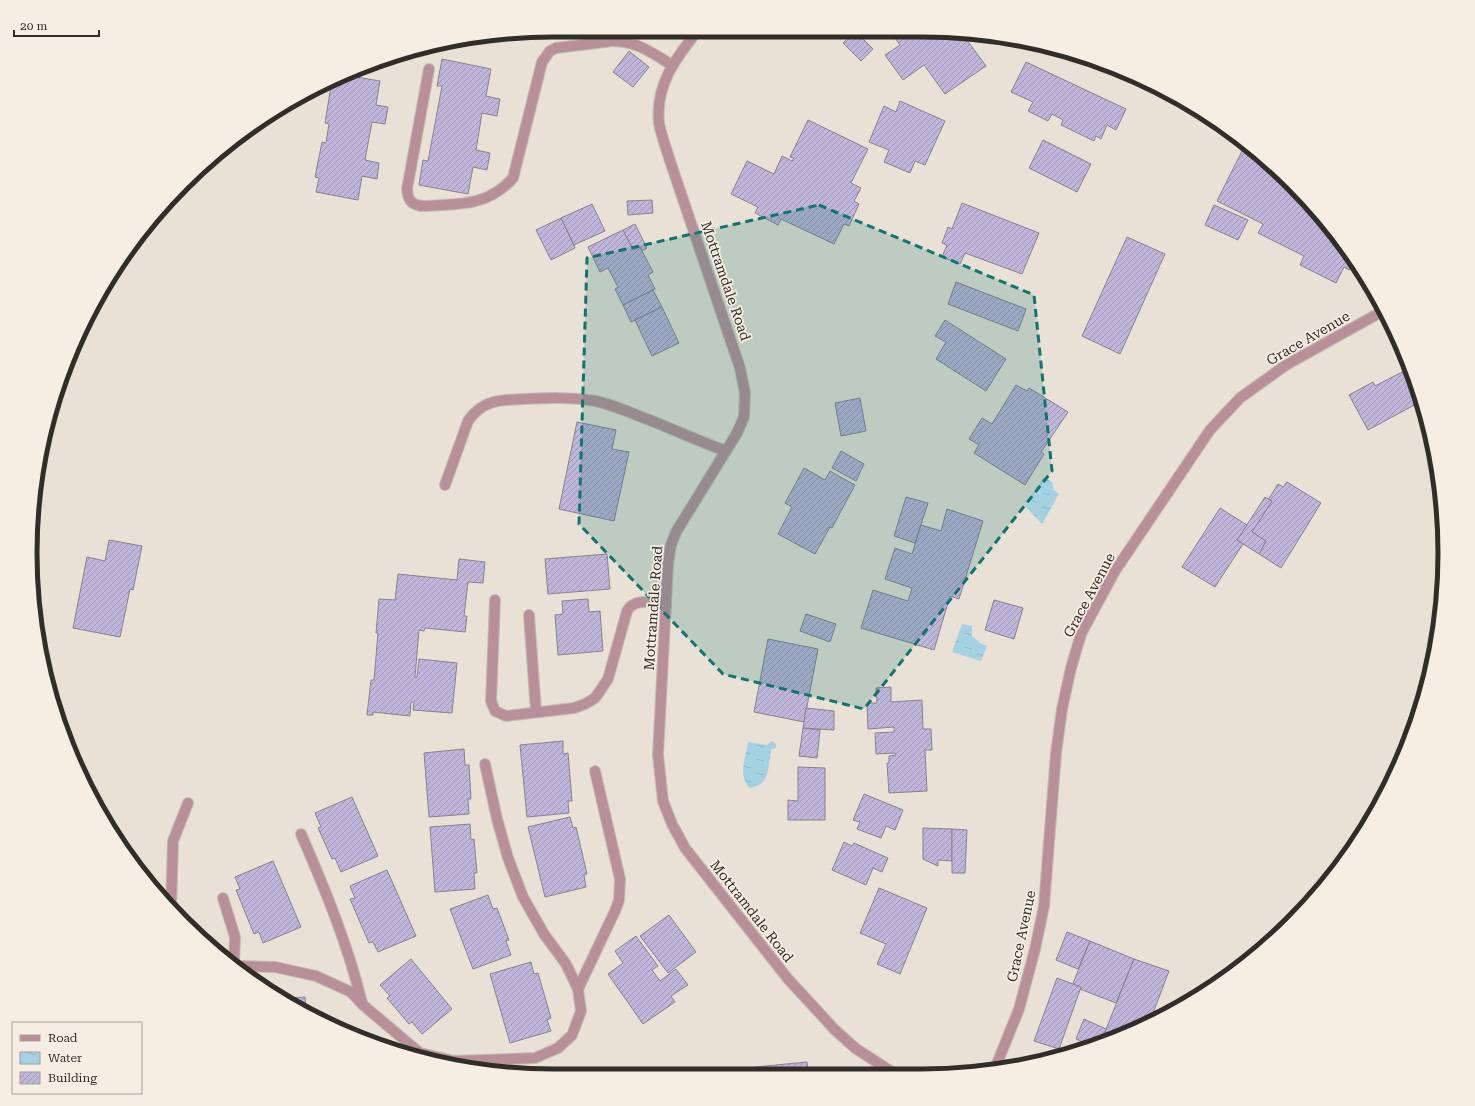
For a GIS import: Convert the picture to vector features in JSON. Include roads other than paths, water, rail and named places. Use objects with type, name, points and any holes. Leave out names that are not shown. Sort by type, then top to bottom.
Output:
[{"type":"street","name":"Mottramdale Road","points":[[693,37],[672,65],[664,80],[659,100],[659,124],[740,368],[745,393],[744,417],[737,433],[676,532],[671,545],[668,563],[658,755],[663,801],[672,824],[685,848],[788,979],[834,1029],[855,1048],[887,1069]]},
{"type":"street","points":[[429,69],[407,189],[410,202],[421,206],[466,204],[480,200],[492,195],[513,178],[542,62],[550,51],[556,48],[622,41],[638,45],[672,65]]},
{"type":"street","name":"Grace Avenue","points":[[997,1064],[1018,1009],[1037,942],[1044,906],[1056,753],[1062,709],[1071,668],[1081,634],[1115,572],[1210,430],[1240,398],[1286,365],[1379,313]]},
{"type":"street","points":[[445,485],[468,420],[473,413],[481,407],[489,403],[503,400],[565,398],[594,401],[627,411],[726,451]]},
{"type":"street","points":[[494,600],[491,701],[495,711],[506,716],[574,708],[595,698],[608,679],[627,611],[630,606],[639,602],[666,605]]},
{"type":"street","points":[[529,615],[536,712]]},
{"type":"street","points":[[462,1061],[535,1058],[558,1048],[572,1035],[581,1011],[578,989],[566,964],[544,934],[523,897],[508,858],[486,764]]},
{"type":"street","points":[[578,989],[615,911],[620,890],[620,879],[595,771]]},
{"type":"street","points":[[171,900],[173,841],[188,803]]},
{"type":"street","points":[[301,834],[324,887],[339,927],[363,1005]]},
{"type":"street","points":[[223,898],[235,937],[234,958]]},
{"type":"street","points":[[245,966],[275,967],[316,976],[350,992],[363,1005],[417,1050]]},
{"type":"water","points":[[1044,477],[1052,482],[1054,490],[1059,494],[1042,524],[1025,506]]},
{"type":"water","points":[[962,624],[972,626],[972,636],[980,643],[987,646],[981,661],[952,652]]},
{"type":"water","points":[[772,741],[776,744],[776,748],[771,750],[767,775],[761,783],[750,788],[746,783],[743,772],[748,742],[767,745]]}]
